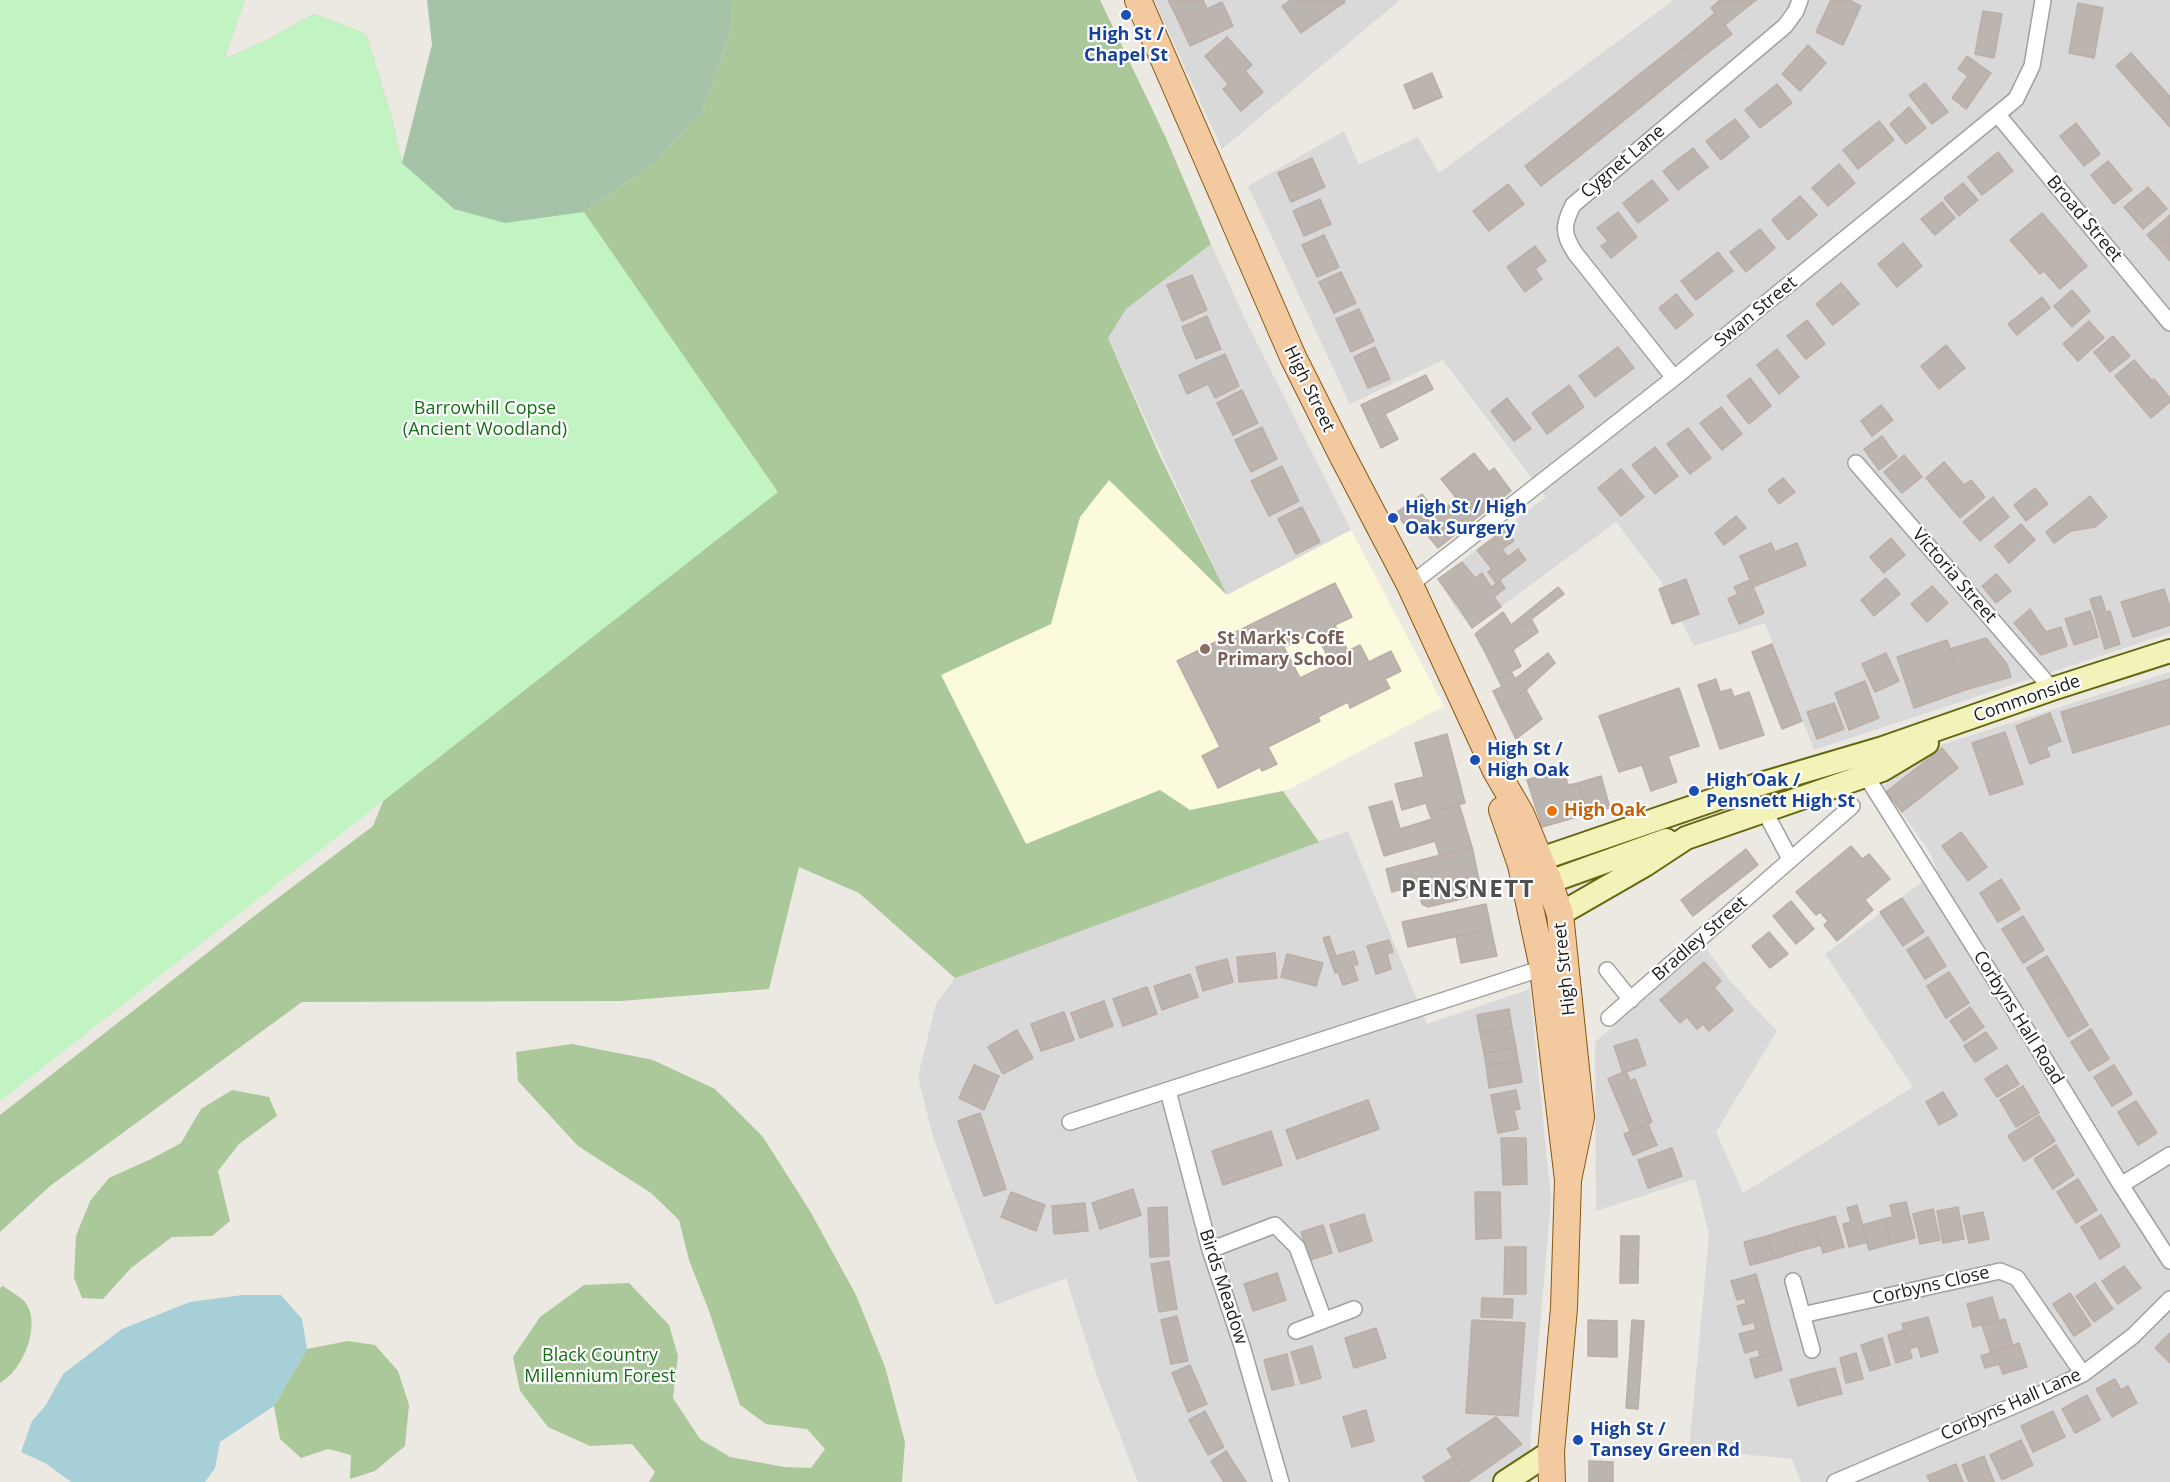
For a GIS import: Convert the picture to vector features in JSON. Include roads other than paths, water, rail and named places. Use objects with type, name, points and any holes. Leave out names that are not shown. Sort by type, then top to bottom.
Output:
[{"type":"main road","name":"High Street","points":[[1138,0],[1293,357],[1442,649],[1496,771],[1502,810],[1528,867],[1543,968],[1568,1180],[1564,1308],[1551,1452],[1552,1482]]},
{"type":"main road","name":"Commonside","points":[[1861,766],[1883,748],[2170,651]]},
{"type":"main road","points":[[1528,867],[1754,786],[1861,766],[1882,770],[1962,722]]},
{"type":"main road","points":[[1550,882],[1669,839],[1686,838],[1765,812],[1861,766]]},
{"type":"main road","points":[[1754,786],[1765,812]]},
{"type":"main road","points":[[1560,914],[1645,865],[1686,838]]},
{"type":"main road","name":"High Street","points":[[1528,867],[1550,882],[1560,914],[1581,1117],[1568,1180]]},
{"type":"main road","points":[[1505,1482],[1551,1452]]},
{"type":"street","name":"Cygnet Lane","points":[[1674,378],[1566,239],[1567,217],[1573,205],[1785,26],[1796,11],[1800,0]]},
{"type":"street","name":"Swan Street","points":[[1410,585],[1674,378],[2016,99],[2032,66],[2043,0]]},
{"type":"street","name":"Broad Street","points":[[1998,115],[2170,323]]},
{"type":"street","name":"Victoria Street","points":[[1856,463],[2052,689]]},
{"type":"street","name":"Corbyns Hall Road","points":[[1861,766],[2170,1261]]},
{"type":"street","name":"Bradley Street","points":[[1609,1018],[1852,806]]},
{"type":"street","points":[[1765,812],[1790,859]]},
{"type":"street","points":[[1070,1122],[1543,968]]},
{"type":"street","points":[[1607,970],[1631,1000]]},
{"type":"street","name":"Birds Meadow","points":[[1168,1091],[1210,1250],[1242,1346],[1281,1482]]},
{"type":"street","points":[[2121,1185],[2170,1155]]},
{"type":"street","points":[[1210,1250],[1275,1225],[1297,1247],[1324,1320]]},
{"type":"street","name":"Corbyns Close","points":[[1802,1315],[2000,1271],[2016,1278],[2083,1374]]},
{"type":"street","points":[[1793,1281],[1812,1350]]},
{"type":"street","name":"Corbyns Hall Lane","points":[[1835,1482],[2083,1374],[2133,1336],[2170,1299]]},
{"type":"street","points":[[1296,1330],[1354,1309]]},
{"type":"water","points":[[243,1295],[281,1295],[302,1319],[307,1349],[274,1406],[220,1442],[215,1468],[205,1482],[71,1482],[47,1464],[21,1452],[32,1421],[46,1405],[63,1374],[122,1329],[190,1302]]},
{"type":"place","name":"High St / Chapel St","points":[[1126,15]]},
{"type":"place","name":"High St / High Oak Surgery","points":[[1393,518]]},
{"type":"place","name":"St Mark's CofE Primary School","points":[[1205,649]]},
{"type":"place","name":"High St / High Oak","points":[[1475,760]]},
{"type":"place","name":"High Oak / Pensnett High St","points":[[1694,791]]},
{"type":"place","name":"High Oak","points":[[1552,811]]},
{"type":"place","name":"High St / Tansey Green Rd","points":[[1578,1440]]},
{"type":"district","name":"PENSNETT","points":[[1468,890]]},
{"type":"park label","name":"Barrowhill Copse (Ancient Woodland)","points":[[485,419]]},
{"type":"park label","name":"Black Country Millennium Forest","points":[[600,1366]]}]
